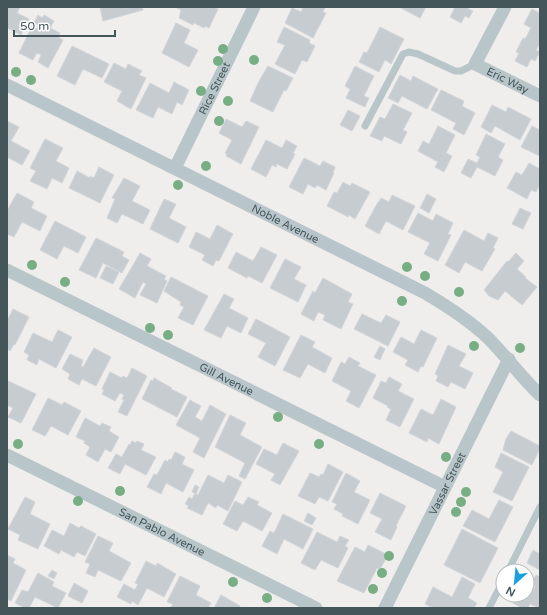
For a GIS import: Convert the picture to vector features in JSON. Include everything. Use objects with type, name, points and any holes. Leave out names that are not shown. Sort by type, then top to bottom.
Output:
[{"type":"street","name":"Rice Street","points":[[175,168],[254,7]]},
{"type":"street","points":[[475,64],[505,7]]},
{"type":"street","name":"Eric Way","points":[[475,64],[540,96]]},
{"type":"street","name":"Noble Avenue","points":[[7,85],[425,293],[457,312],[486,336],[509,359],[540,395]]},
{"type":"street","name":"Gill Avenue","points":[[7,270],[445,487]]},
{"type":"street","name":"Vassar Street","points":[[385,608],[509,359]]},
{"type":"street","name":"San Pablo Avenue","points":[[7,455],[316,608]]},
{"type":"lane","points":[[365,126],[403,54],[409,52],[418,54],[455,71],[461,71],[475,64]]},
{"type":"lane","points":[[512,563],[540,507]]},
{"type":"lane","points":[[489,608],[495,596]]},
{"type":"building","points":[[7,7],[20,7],[17,13],[29,19],[21,35],[8,28],[7,30]]},
{"type":"building","points":[[100,7],[142,7],[143,10],[103,21]]},
{"type":"building","points":[[175,7],[214,7],[218,9],[209,28],[205,26],[204,28],[194,23],[193,25],[179,18],[181,10]]},
{"type":"building","points":[[303,7],[325,7],[323,12],[326,13],[313,38],[285,23],[292,8],[301,12]]},
{"type":"building","points":[[399,7],[426,7],[420,18]]},
{"type":"building","points":[[455,7],[469,7],[468,9],[473,11],[469,18],[465,16],[461,23],[450,17]]},
{"type":"building","points":[[532,9],[539,13],[540,11],[540,43],[536,50],[540,52],[535,61],[531,59],[527,67],[515,61],[519,53],[516,52],[523,38],[525,39],[531,28],[524,24]]},
{"type":"building","points":[[38,15],[42,18],[44,15],[54,21],[50,28],[60,33],[58,37],[63,40],[48,68],[38,62],[41,55],[37,53],[33,60],[19,53],[32,26],[37,29],[38,25],[34,23]]},
{"type":"building","points":[[176,23],[190,30],[184,43],[198,50],[189,67],[162,53]]},
{"type":"building","points":[[284,27],[310,40],[309,43],[315,46],[307,62],[302,60],[295,74],[275,64],[285,45],[277,42]]},
{"type":"building","points":[[380,27],[404,39],[391,64],[385,60],[379,72],[359,62],[364,52],[367,53]]},
{"type":"building","points":[[72,46],[109,64],[102,78],[83,69],[75,85],[57,76]]},
{"type":"building","points":[[114,63],[126,69],[128,64],[142,71],[139,75],[146,78],[131,109],[117,101],[122,91],[104,82]]},
{"type":"building","points":[[268,66],[293,78],[286,91],[284,90],[273,112],[250,101]]},
{"type":"building","points":[[355,66],[374,76],[364,96],[369,98],[365,107],[346,98],[350,89],[345,86]]},
{"type":"building","points":[[400,75],[411,81],[413,76],[438,89],[427,109],[402,96],[398,103],[388,98]]},
{"type":"building","points":[[174,82],[189,90],[182,105],[177,102],[172,114],[158,107],[153,118],[136,110],[150,83],[169,93]]},
{"type":"building","points":[[441,90],[464,101],[462,106],[475,113],[464,135],[453,129],[456,123],[431,110]]},
{"type":"building","points":[[393,104],[412,113],[403,130],[407,132],[401,144],[384,136],[382,141],[370,136],[380,117],[385,119]]},
{"type":"building","points":[[492,105],[506,112],[508,107],[531,119],[520,140],[495,126],[491,133],[481,127]]},
{"type":"building","points":[[348,110],[360,116],[352,131],[340,125]]},
{"type":"building","points":[[226,119],[242,127],[246,121],[259,127],[241,164],[226,156],[227,154],[225,153],[232,140],[219,133]]},
{"type":"building","points":[[7,121],[19,127],[11,141],[30,151],[22,165],[7,157]]},
{"type":"building","points":[[438,126],[455,135],[446,153],[452,156],[444,172],[435,167],[438,162],[418,151],[423,141],[429,144]]},
{"type":"building","points":[[532,126],[540,130],[540,156],[521,147]]},
{"type":"building","points":[[486,134],[505,144],[498,157],[503,160],[495,176],[477,167],[471,178],[461,173],[468,159],[477,163],[480,157],[476,155]]},
{"type":"building","points":[[45,139],[63,148],[56,161],[69,168],[62,183],[52,178],[47,189],[30,181],[36,171],[30,168]]},
{"type":"building","points":[[266,140],[282,148],[286,140],[297,146],[293,153],[295,154],[287,169],[277,164],[276,167],[272,165],[266,177],[251,169]]},
{"type":"building","points":[[304,158],[320,166],[323,161],[335,167],[334,173],[326,190],[317,185],[315,188],[308,184],[303,194],[289,187]]},
{"type":"building","points":[[529,163],[540,169],[540,184],[536,192],[531,190],[527,199],[507,188],[516,172],[522,175]]},
{"type":"building","points":[[99,167],[114,175],[100,203],[69,188],[77,171],[90,178],[90,176],[94,178]]},
{"type":"building","points":[[124,178],[140,186],[132,201],[150,210],[143,224],[122,214],[117,223],[107,218],[115,199],[112,198]]},
{"type":"building","points":[[343,182],[350,186],[352,183],[370,192],[355,219],[327,206],[334,192],[337,193]]},
{"type":"building","points":[[17,193],[34,202],[31,208],[47,216],[40,231],[22,222],[14,237],[7,234],[7,211]]},
{"type":"building","points":[[427,194],[436,199],[429,213],[420,208]]},
{"type":"building","points":[[392,195],[415,206],[403,230],[386,221],[379,234],[365,226],[381,198],[389,202]]},
{"type":"building","points":[[164,199],[176,204],[169,218],[186,227],[178,243],[150,229]]},
{"type":"building","points":[[520,208],[531,213],[523,229],[512,224]]},
{"type":"building","points":[[418,213],[433,221],[436,214],[453,223],[448,234],[451,235],[438,261],[424,254],[430,243],[408,232]]},
{"type":"building","points":[[55,221],[86,237],[78,253],[64,246],[57,259],[40,250]]},
{"type":"building","points":[[217,225],[233,234],[219,261],[216,260],[213,266],[202,260],[205,255],[189,247],[196,232],[210,239]]},
{"type":"building","points":[[464,230],[484,241],[488,233],[498,238],[493,248],[495,249],[482,271],[465,262],[459,273],[445,265]]},
{"type":"building","points":[[96,238],[124,252],[122,256],[129,260],[122,273],[103,263],[96,278],[79,270]]},
{"type":"building","points":[[261,247],[277,255],[262,283],[248,276],[247,278],[228,268],[236,252],[253,261]]},
{"type":"building","points":[[140,253],[151,259],[147,266],[166,276],[164,279],[167,281],[157,303],[140,295],[146,284],[143,282],[135,298],[119,289]]},
{"type":"building","points":[[516,253],[524,261],[517,269],[526,277],[525,278],[537,287],[522,305],[505,291],[498,300],[489,296],[484,290],[507,261],[508,262]]},
{"type":"building","points":[[285,259],[301,267],[294,279],[306,285],[298,302],[270,288]]},
{"type":"building","points":[[106,266],[119,272],[113,284],[100,278]]},
{"type":"building","points":[[171,277],[208,296],[193,325],[178,318],[184,307],[180,305],[181,302],[164,291]]},
{"type":"building","points":[[323,278],[352,294],[348,302],[353,304],[341,329],[323,320],[325,315],[318,312],[314,321],[301,314],[313,291],[315,293]]},
{"type":"building","points":[[224,294],[234,299],[229,308],[248,318],[241,333],[227,326],[221,338],[204,330]]},
{"type":"building","points":[[13,309],[29,317],[15,345],[14,344],[10,351],[7,349],[7,321]]},
{"type":"building","points":[[362,314],[381,323],[386,315],[400,322],[388,346],[354,329]]},
{"type":"building","points":[[256,319],[290,337],[275,366],[258,357],[266,343],[248,334]]},
{"type":"building","points":[[58,330],[72,337],[56,368],[39,359],[37,365],[27,360],[29,355],[24,352],[33,333],[52,342]]},
{"type":"building","points":[[421,330],[437,338],[423,367],[421,366],[418,372],[405,365],[408,360],[393,352],[401,337],[414,344]]},
{"type":"building","points":[[301,335],[315,342],[312,347],[332,358],[325,373],[308,364],[300,378],[283,370]]},
{"type":"building","points":[[448,345],[466,354],[459,366],[473,373],[465,389],[451,382],[448,387],[436,381],[438,376],[435,374]]},
{"type":"building","points":[[380,346],[385,349],[380,360],[374,357]]},
{"type":"building","points":[[94,348],[111,357],[96,386],[82,379],[79,385],[68,379],[70,374],[62,369],[70,354],[83,360],[81,366],[83,367]]},
{"type":"building","points":[[349,357],[360,363],[358,366],[376,375],[359,408],[346,401],[351,391],[332,381],[341,362],[345,364]]},
{"type":"building","points":[[132,368],[147,376],[127,416],[118,412],[124,400],[122,399],[124,395],[120,393],[115,401],[102,394],[104,390],[102,389],[110,372],[122,378],[123,376],[127,378]]},
{"type":"building","points":[[389,377],[402,384],[398,391],[414,399],[400,427],[386,420],[391,409],[373,398],[381,381],[386,383]]},
{"type":"building","points":[[154,378],[187,397],[177,417],[142,399],[151,380],[153,381]]},
{"type":"building","points":[[8,381],[36,394],[21,423],[8,417],[13,408],[7,405]]},
{"type":"building","points":[[48,398],[62,405],[64,402],[81,411],[68,435],[51,426],[45,436],[32,430]]},
{"type":"building","points":[[441,399],[456,407],[439,444],[428,438],[427,442],[409,433],[421,409],[433,415]]},
{"type":"building","points":[[190,400],[201,406],[195,417],[202,421],[210,405],[226,414],[204,458],[193,452],[200,438],[176,425]]},
{"type":"building","points":[[230,415],[246,423],[240,435],[262,447],[245,479],[239,476],[245,463],[215,447]]},
{"type":"building","points":[[85,418],[100,426],[102,423],[111,427],[109,431],[119,437],[111,452],[105,449],[98,462],[86,455],[90,447],[84,443],[85,441],[76,437]]},
{"type":"building","points":[[511,431],[540,446],[532,465],[503,450],[506,439]]},
{"type":"building","points":[[132,441],[136,443],[137,441],[144,444],[141,450],[156,457],[146,475],[125,464],[120,474],[108,468],[116,454],[122,457]]},
{"type":"building","points":[[283,443],[299,451],[280,485],[271,480],[275,474],[256,464],[264,449],[277,455]]},
{"type":"building","points":[[175,452],[185,457],[182,464],[194,470],[183,492],[166,483],[161,494],[147,487],[154,474],[157,475],[165,460],[168,462],[169,459],[171,460]]},
{"type":"building","points":[[501,453],[529,467],[512,501],[493,492],[503,472],[495,467]]},
{"type":"building","points":[[328,464],[343,472],[328,501],[319,497],[315,504],[298,496],[310,473],[319,477],[321,474],[323,475]]},
{"type":"building","points":[[346,473],[360,481],[354,492],[370,500],[358,524],[342,516],[343,514],[334,509],[337,504],[332,502]]},
{"type":"building","points":[[208,475],[224,483],[228,475],[242,482],[228,511],[217,505],[216,508],[208,503],[202,515],[187,508],[189,506],[185,504],[189,497],[192,499],[195,493],[192,492],[195,485],[199,487],[196,494],[198,495]]},
{"type":"building","points":[[380,493],[406,506],[391,540],[375,532],[382,519],[370,513]]},
{"type":"building","points":[[25,497],[35,502],[30,514],[50,524],[38,549],[18,540],[20,535],[8,529]]},
{"type":"building","points":[[248,497],[259,502],[257,505],[272,513],[262,531],[243,521],[237,531],[223,524],[235,501],[243,505]]},
{"type":"building","points":[[499,500],[513,507],[495,542],[463,526],[472,510],[489,519]]},
{"type":"building","points":[[308,513],[316,518],[312,525],[304,521]]},
{"type":"building","points":[[283,514],[313,529],[303,549],[284,539],[277,554],[262,546],[270,531],[274,533]]},
{"type":"building","points":[[70,523],[79,528],[81,526],[96,534],[85,556],[77,552],[74,557],[61,550],[59,554],[44,546],[52,530],[64,536]]},
{"type":"building","points":[[462,529],[498,548],[480,583],[444,565]]},
{"type":"building","points":[[317,532],[337,542],[340,536],[349,540],[345,546],[348,548],[338,568],[321,560],[315,570],[301,563]]},
{"type":"building","points":[[98,536],[113,543],[109,551],[131,563],[121,581],[98,570],[95,577],[86,573],[90,564],[85,562]]},
{"type":"building","points":[[368,545],[388,555],[380,569],[377,568],[364,593],[337,581],[355,547],[365,552]]},
{"type":"building","points":[[533,550],[540,554],[540,570],[535,567],[535,563],[527,563]]},
{"type":"building","points":[[7,555],[15,559],[13,563],[26,570],[11,601],[7,599]]},
{"type":"building","points":[[146,561],[156,566],[157,563],[176,574],[164,597],[147,588],[138,605],[132,601],[131,604],[117,597],[124,584],[135,590],[138,584],[135,583]]},
{"type":"building","points":[[52,570],[57,573],[54,579],[48,576]]},
{"type":"building","points":[[38,573],[54,582],[52,586],[66,593],[58,608],[35,597],[29,608],[25,608],[15,603],[22,590],[28,592]]},
{"type":"building","points":[[536,575],[540,577],[540,608],[530,604],[528,608],[522,608],[513,603],[535,603]]},
{"type":"building","points":[[180,576],[200,586],[196,595],[211,603],[208,608],[171,607],[173,604],[167,602]]},
{"type":"building","points":[[462,577],[475,584],[468,598],[477,603],[474,608],[433,608],[425,604],[433,587],[452,597]]},
{"type":"building","points":[[74,583],[88,591],[82,603],[68,596]]},
{"type":"building","points":[[221,595],[240,606],[239,608],[214,608]]}]
